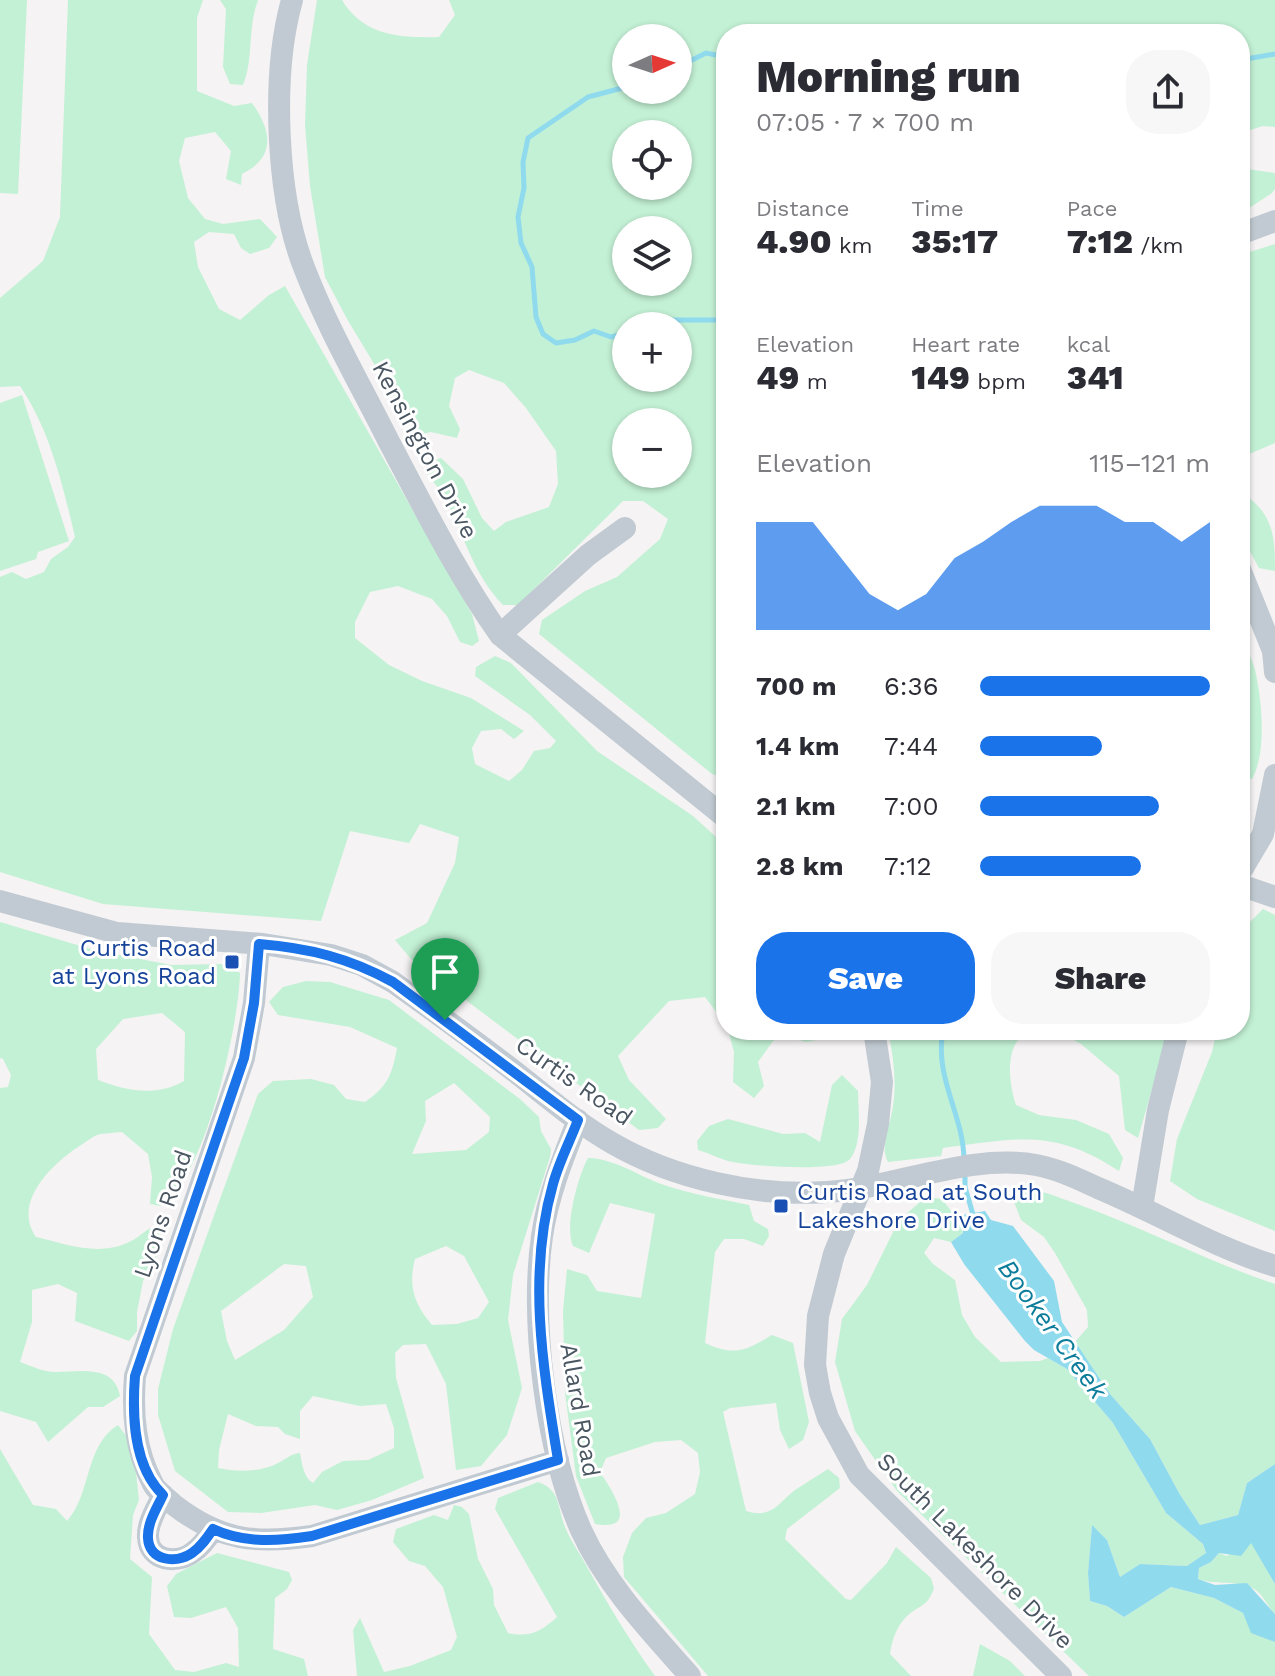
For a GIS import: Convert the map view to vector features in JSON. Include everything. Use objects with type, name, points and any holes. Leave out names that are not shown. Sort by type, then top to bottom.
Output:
[{"type":"street","name":"Kensington Drive","points":[[292,0],[285,24],[279,109],[285,205],[303,267],[321,309],[397,455],[475,600],[500,635],[716,810]]},
{"type":"street","points":[[1250,230],[1275,221]]},
{"type":"street","points":[[500,635],[588,555],[625,528]]},
{"type":"street","points":[[1250,584],[1267,610],[1275,672]]},
{"type":"street","points":[[1250,856],[1263,834],[1275,775]]},
{"type":"street","points":[[1250,888],[1275,897]]},
{"type":"street","name":"Curtis Road","points":[[0,901],[117,933],[259,944],[331,955],[362,965],[393,982],[612,1143],[657,1165],[698,1178],[779,1191],[819,1193],[860,1189],[989,1164],[1032,1164],[1052,1168],[1142,1207],[1240,1255],[1275,1266]]},
{"type":"street","name":"Lyons Road","points":[[259,944],[254,1003],[244,1058],[135,1376],[133,1408],[138,1447],[154,1486],[184,1512],[225,1535],[272,1542],[312,1536],[558,1460]]},
{"type":"street","points":[[860,1189],[868,1171],[882,1082],[876,1040]]},
{"type":"street","points":[[1142,1207],[1158,1110],[1176,1040]]},
{"type":"street","name":"Allard Road","points":[[578,1120],[553,1183],[542,1237],[538,1312],[543,1373],[558,1460],[581,1530],[614,1585],[690,1676]]},
{"type":"street","name":"South Lakeshore Drive","points":[[860,1189],[834,1254],[818,1316],[815,1365],[828,1418],[859,1475],[1061,1676]]},
{"type":"street","points":[[163,1495],[149,1529],[154,1554],[163,1559],[184,1557],[204,1543],[213,1529]]},
{"type":"green space","points":[[0,0],[27,0],[18,194],[0,193]]},
{"type":"green space","points":[[68,0],[203,0],[197,18],[197,91],[234,106],[252,103],[264,124],[267,143],[261,160],[242,174],[241,185],[226,179],[231,151],[215,132],[185,138],[179,161],[188,198],[205,219],[223,224],[260,219],[277,237],[269,248],[250,254],[241,248],[234,234],[209,232],[194,242],[198,267],[219,309],[240,320],[269,295],[285,286],[472,614],[479,641],[472,646],[460,642],[447,616],[432,599],[398,586],[370,592],[355,622],[355,638],[389,665],[422,681],[471,698],[524,731],[514,739],[501,729],[481,731],[472,748],[475,764],[509,781],[522,770],[534,751],[550,748],[556,741],[530,715],[475,676],[476,667],[495,656],[511,663],[597,751],[693,816],[716,837],[716,1012],[705,997],[669,1001],[618,1056],[629,1080],[666,1119],[658,1128],[639,1130],[411,959],[395,940],[427,923],[455,863],[459,837],[420,824],[409,843],[350,831],[321,921],[103,904],[0,872],[0,577],[12,572],[26,579],[44,572],[51,559],[68,547],[75,537],[60,478],[40,421],[20,386],[0,387],[0,298],[43,261],[60,217]]},
{"type":"green space","points":[[220,0],[258,0],[243,85],[230,84],[223,67],[226,9]]},
{"type":"green space","points":[[317,0],[342,0],[361,21],[384,32],[439,37],[455,15],[449,0],[1275,0],[1275,127],[1263,126],[1250,130],[1250,24],[716,24],[716,775],[539,634],[542,620],[585,591],[617,577],[660,539],[668,519],[643,501],[623,501],[518,605],[503,605],[483,579],[451,509],[424,463],[441,458],[463,479],[482,518],[494,531],[506,522],[549,507],[558,484],[556,451],[504,383],[469,370],[455,378],[449,406],[460,429],[457,438],[431,432],[417,435],[325,277],[310,186],[305,125],[307,65]]},
{"type":"green space","points":[[1250,169],[1275,173],[1272,193],[1250,207]]},
{"type":"green space","points":[[1275,244],[1275,443],[1250,454],[1250,252]]},
{"type":"green space","points":[[22,395],[69,541],[38,552],[36,559],[0,571],[0,403]]},
{"type":"green space","points":[[1250,498],[1266,516],[1273,535],[1275,571],[1259,568],[1250,551]]},
{"type":"green space","points":[[1250,656],[1261,710],[1260,755],[1252,779]]},
{"type":"green space","points":[[1263,909],[1275,915],[1275,1231],[1197,1199],[1170,1181],[1177,1139],[1215,1040],[1250,1040],[1250,922]]},
{"type":"green space","points":[[0,922],[94,950],[171,965],[224,964],[240,973],[233,1028],[216,1099],[205,1135],[176,1191],[160,1206],[150,1204],[152,1177],[148,1154],[122,1132],[97,1135],[75,1149],[45,1176],[31,1200],[30,1225],[36,1237],[71,1246],[106,1249],[134,1240],[161,1225],[159,1251],[143,1281],[137,1331],[129,1341],[75,1321],[77,1293],[58,1284],[32,1290],[32,1322],[20,1362],[48,1371],[96,1372],[111,1379],[120,1396],[103,1407],[88,1407],[48,1442],[36,1422],[0,1411],[0,1088],[8,1087],[11,1075],[0,1058]],"holes":[[[162,1013],[185,1032],[184,1081],[163,1089],[141,1091],[98,1080],[96,1049],[123,1019]]]},
{"type":"green space","points":[[306,981],[330,982],[389,1000],[520,1099],[539,1117],[541,1131],[551,1149],[513,1275],[508,1320],[522,1388],[507,1435],[481,1466],[456,1470],[446,1384],[426,1344],[403,1345],[395,1353],[396,1378],[424,1478],[372,1500],[337,1510],[315,1505],[261,1513],[228,1512],[175,1471],[158,1415],[158,1389],[173,1329],[258,1094],[273,1081],[311,1079],[334,1085],[346,1099],[365,1102],[388,1079],[397,1048],[350,1027],[278,1015],[269,1002],[283,987]],"holes":[[[454,1083],[490,1117],[489,1132],[466,1150],[412,1154],[426,1121],[425,1101]],[[446,1246],[464,1256],[489,1302],[478,1318],[457,1324],[432,1325],[414,1294],[412,1278],[415,1259]],[[284,1264],[306,1266],[313,1297],[284,1330],[235,1360],[227,1341],[221,1311]],[[313,1396],[360,1406],[386,1404],[394,1428],[394,1448],[368,1460],[343,1461],[322,1472],[313,1483],[305,1474],[300,1453],[263,1469],[240,1471],[218,1468],[228,1414],[256,1426],[278,1427],[285,1434],[300,1439],[300,1411]]]},
{"type":"green space","points":[[731,1040],[775,1040],[758,1062],[764,1086],[754,1098],[733,1082],[734,1052]]},
{"type":"green space","points":[[890,1040],[1018,1040],[1010,1062],[1016,1105],[1039,1115],[1076,1120],[1109,1134],[1123,1158],[1119,1171],[1075,1148],[1037,1140],[949,1147],[943,1148],[941,1156],[888,1162],[885,1142],[895,1087]]},
{"type":"green space","points":[[1074,1040],[1166,1040],[1138,1138],[1125,1130],[1119,1076]]},
{"type":"green space","points":[[842,1075],[858,1091],[858,1136],[850,1159],[829,1166],[754,1165],[728,1161],[698,1150],[697,1141],[709,1126],[728,1119],[783,1134],[805,1133],[820,1142],[832,1085]]},
{"type":"green space","points":[[588,1158],[617,1165],[674,1188],[749,1205],[754,1221],[768,1229],[769,1236],[763,1246],[744,1239],[724,1239],[715,1252],[705,1343],[733,1351],[755,1345],[772,1335],[793,1343],[809,1422],[803,1440],[789,1449],[780,1430],[776,1403],[730,1408],[723,1412],[746,1511],[768,1512],[828,1469],[839,1478],[840,1488],[787,1529],[785,1539],[846,1599],[851,1600],[887,1563],[896,1547],[931,1578],[934,1588],[931,1594],[926,1602],[903,1620],[891,1649],[890,1654],[911,1676],[708,1676],[624,1577],[623,1557],[632,1533],[646,1518],[666,1513],[695,1494],[700,1472],[698,1453],[681,1440],[655,1442],[606,1458],[600,1472],[616,1499],[620,1516],[617,1522],[609,1525],[595,1524],[576,1476],[565,1393],[563,1311],[567,1269],[587,1275],[597,1291],[641,1298],[655,1214],[610,1203],[589,1253],[573,1246],[571,1215],[576,1189]]},
{"type":"green space","points":[[1015,1187],[1040,1191],[1080,1205],[1275,1284],[1275,1464],[1247,1483],[1238,1515],[1200,1525],[1150,1439],[1110,1394],[1075,1342],[1088,1327],[1087,1310],[1044,1237],[1021,1220],[1011,1194]]},
{"type":"green space","points":[[926,1197],[942,1199],[963,1227],[963,1233],[951,1242],[934,1238],[924,1253],[955,1280],[962,1315],[975,1337],[1001,1362],[1048,1358],[1067,1369],[1113,1423],[1166,1513],[1203,1544],[1206,1554],[1187,1566],[1140,1564],[1120,1577],[1107,1540],[1092,1526],[1088,1573],[1090,1601],[1107,1606],[1124,1617],[1171,1587],[1214,1598],[1243,1613],[1252,1633],[1275,1642],[1275,1676],[1089,1676],[897,1491],[855,1431],[835,1362],[842,1319],[867,1285],[899,1220]]},
{"type":"green space","points":[[118,1425],[133,1445],[139,1500],[133,1515],[130,1559],[152,1577],[149,1634],[175,1670],[194,1672],[226,1663],[239,1667],[238,1628],[226,1607],[191,1618],[174,1617],[167,1586],[176,1574],[217,1553],[289,1572],[292,1580],[287,1589],[275,1598],[273,1649],[304,1659],[308,1676],[0,1676],[0,1449],[33,1505],[56,1509],[67,1521],[81,1497],[99,1445]]},
{"type":"green space","points":[[538,1482],[555,1494],[572,1541],[655,1676],[357,1676],[353,1630],[360,1618],[384,1672],[410,1666],[451,1650],[457,1637],[443,1587],[425,1566],[409,1561],[393,1542],[396,1529],[434,1515],[448,1520],[454,1505],[462,1507],[469,1514],[478,1559],[493,1589],[494,1605],[508,1633],[522,1635],[535,1632],[557,1617],[495,1509],[498,1498]]},
{"type":"green space","points":[[1251,1542],[1275,1584],[1275,1614],[1254,1589],[1240,1584],[1198,1579],[1199,1568],[1219,1553],[1227,1556]]},
{"type":"green space","points":[[980,1644],[1010,1661],[1025,1676],[973,1676]]},
{"type":"water","points":[[985,1211],[991,1220],[1013,1226],[1054,1281],[1062,1322],[1110,1394],[1150,1439],[1200,1525],[1238,1515],[1247,1483],[1275,1464],[1275,1584],[1251,1543],[1241,1556],[1219,1553],[1199,1568],[1198,1579],[1215,1585],[1247,1583],[1275,1614],[1275,1642],[1251,1633],[1243,1613],[1214,1598],[1171,1587],[1124,1617],[1107,1606],[1090,1601],[1088,1573],[1092,1525],[1107,1540],[1120,1577],[1140,1564],[1187,1566],[1206,1553],[1203,1544],[1166,1513],[1113,1423],[1067,1369],[1034,1350],[1025,1341],[964,1264],[951,1242],[963,1233],[962,1215]]},
{"type":"waterway","name":"Booker Creek","points":[[692,60],[706,53],[716,55]]},
{"type":"waterway","name":"Booker Creek","points":[[1250,58],[1275,54]]},
{"type":"waterway","name":"Booker Creek","points":[[612,91],[588,97],[528,138],[518,217],[521,243],[532,267],[536,317],[543,334],[556,343],[575,340],[594,331],[612,337]]},
{"type":"waterway","name":"Booker Creek","points":[[692,320],[716,320]]},
{"type":"waterway","name":"Booker Creek","points":[[942,1040],[942,1064],[959,1126],[964,1159]]},
{"type":"waterway","name":"Booker Creek","points":[[965,1173],[965,1187],[974,1218]]},
{"type":"place","name":"Curtis Road at Lyons Road","points":[[232,962]]},
{"type":"place","name":"Curtis Road at South Lakeshore Drive","points":[[781,1206]]},
{"type":"route","points":[[259,944],[331,955],[362,965],[393,982],[445,1020],[578,1120],[553,1183],[542,1237],[538,1312],[543,1373],[558,1460],[312,1536],[272,1542],[225,1535],[213,1529],[194,1552],[184,1557],[163,1559],[154,1554],[148,1538],[163,1495],[154,1486],[138,1447],[133,1408],[135,1376],[244,1058],[254,1003],[259,944]]}]
